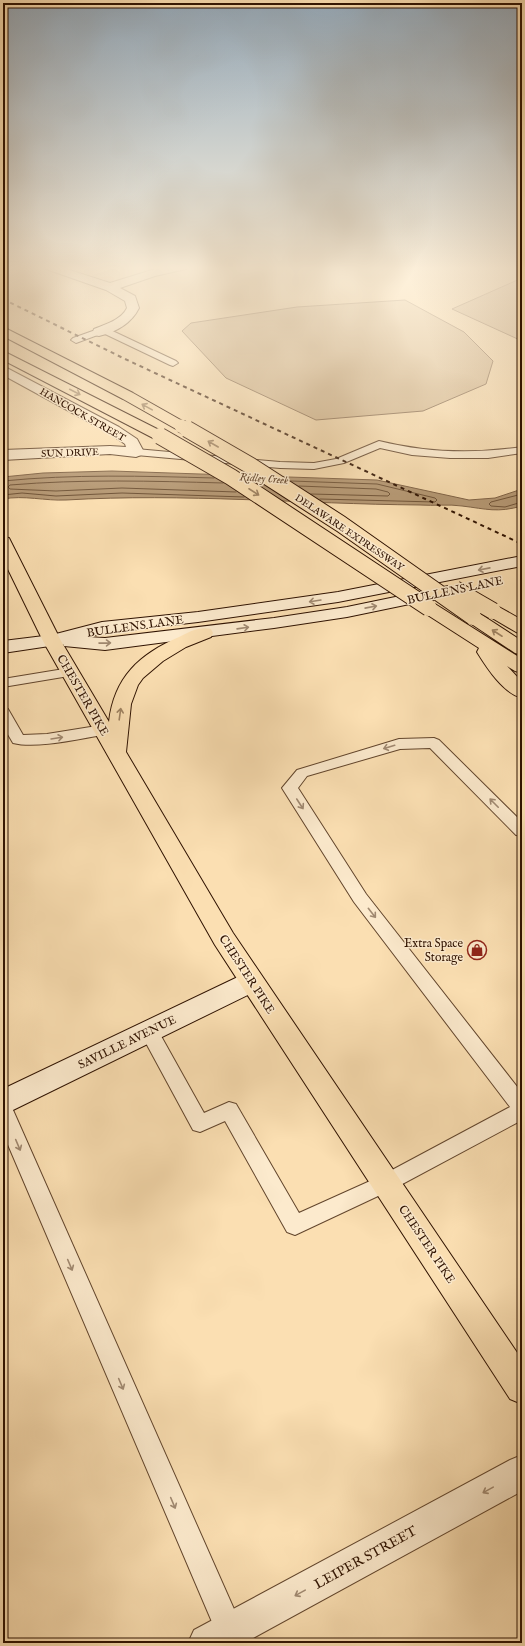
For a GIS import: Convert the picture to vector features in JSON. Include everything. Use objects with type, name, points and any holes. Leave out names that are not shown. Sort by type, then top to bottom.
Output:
[{"type":"main road","name":"DELAWARE EXPRESSWAY","points":[[28,344],[128,396],[251,466],[341,524],[473,617],[522,649]]},
{"type":"main road","name":"DELAWARE EXPRESSWAY","points":[[3,354],[160,436],[232,478],[475,638],[522,667]]},
{"type":"main road","points":[[341,524],[522,628]]},
{"type":"main road","name":"CHESTER PIKE","points":[[3,542],[8,561],[52,641],[224,939],[251,982],[521,1383]]},
{"type":"main road","points":[[116,752],[120,710],[123,697],[135,676],[143,666],[164,651],[204,633]]},
{"type":"main road","points":[[475,638],[509,681],[522,692]]},
{"type":"street","name":"HANCOCK STREET","points":[[3,370],[114,430],[132,442],[136,452]]},
{"type":"street","name":"SUN DRIVE","points":[[3,455],[110,450],[136,452]]},
{"type":"street","name":"BULLENS LANE","points":[[52,641],[102,628],[198,617],[338,597],[522,560]]},
{"type":"street","name":"BULLENS LANE","points":[[52,641],[105,644],[204,633],[347,612],[522,575]]},
{"type":"street","points":[[3,647],[52,641]]},
{"type":"street","name":"SAVILLE AVENUE","points":[[3,1102],[251,982]]},
{"type":"street","name":"LEIPER STREET","points":[[224,1639],[522,1472]]},
{"type":"lane","points":[[130,344],[173,363]]},
{"type":"lane","points":[[136,452],[280,465],[324,466],[340,462],[379,444],[398,451],[436,454],[488,454],[522,450]]},
{"type":"lane","points":[[3,683],[70,672]]},
{"type":"lane","points":[[3,712],[18,740],[47,739],[103,730]]},
{"type":"lane","points":[[149,1032],[200,1124],[229,1110],[295,1225],[386,1183],[522,1109],[360,898],[290,788],[302,774],[324,767],[399,744],[434,743],[522,830]]},
{"type":"lane","points":[[3,1110],[189,1541],[224,1639]]},
{"type":"shaded area","points":[[194,344],[476,344],[493,361],[486,384],[423,411],[316,420],[226,378]]},
{"type":"water","name":"Ridley Creek","points":[[112,471],[377,480],[469,500],[495,498],[522,489],[522,506],[499,510],[452,505],[199,498],[110,498],[58,500],[19,498],[3,499],[3,477],[43,473]]},
{"type":"railway","points":[[94,344],[522,544]]},
{"type":"place","name":"Extra Space Storage","points":[[477,950]]}]
